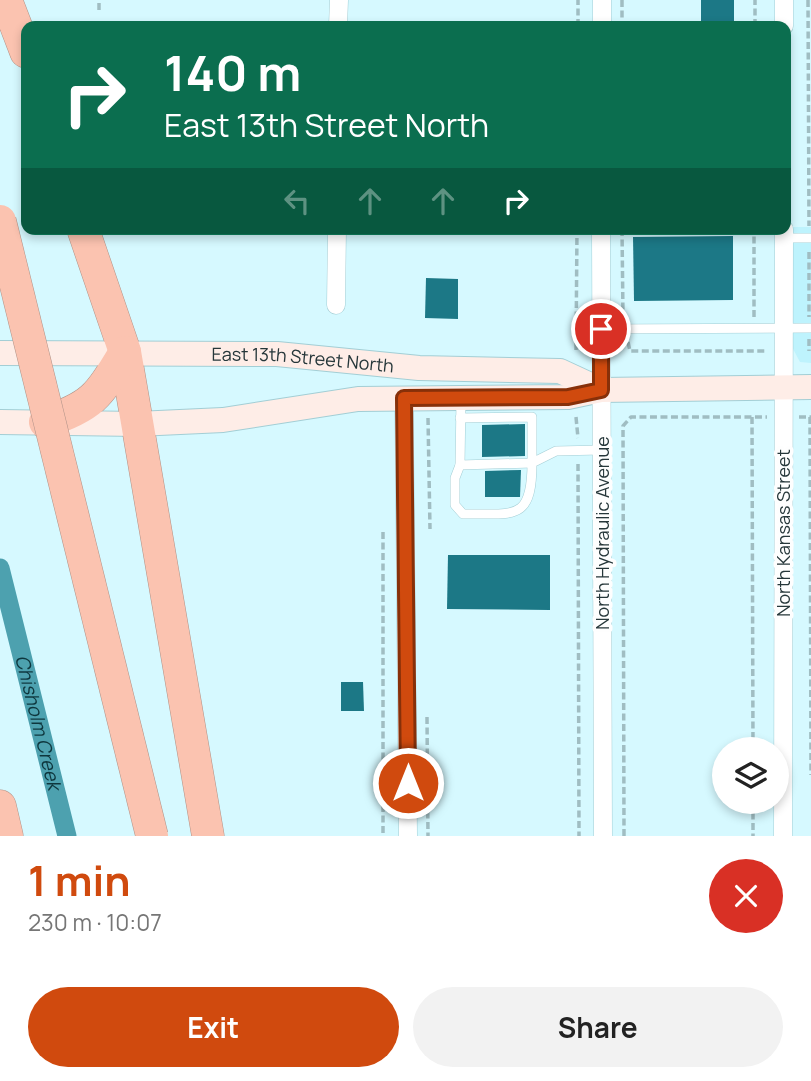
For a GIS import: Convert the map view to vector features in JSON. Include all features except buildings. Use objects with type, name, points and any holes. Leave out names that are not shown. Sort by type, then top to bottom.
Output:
[{"type":"highway","points":[[6,0],[21,39]]},
{"type":"highway","points":[[0,221],[152,836]]},
{"type":"highway","points":[[85,235],[125,352],[208,836]]},
{"type":"highway","points":[[45,422],[80,411],[100,392],[125,352]]},
{"type":"highway","points":[[0,806],[8,836]]},
{"type":"main road","name":"East 13th Street North","points":[[0,353],[277,354],[419,368],[560,371],[601,390]]},
{"type":"main road","name":"East 13th Street North","points":[[0,422],[137,424],[223,421],[358,399],[404,398],[460,410],[568,397],[601,390],[811,387]]},
{"type":"street","points":[[338,0],[338,21]]},
{"type":"street","points":[[602,0],[602,21]]},
{"type":"street","points":[[783,0],[783,21]]},
{"type":"street","points":[[336,305],[337,235]]},
{"type":"street","name":"North Hydraulic Avenue","points":[[601,235],[603,836]]},
{"type":"street","name":"North Kansas Street","points":[[783,235],[783,836]]},
{"type":"street","points":[[404,398],[408,836]]},
{"type":"lane","points":[[790,235],[810,238]]},
{"type":"lane","points":[[601,329],[810,328]]},
{"type":"lane","points":[[460,410],[531,418],[532,492],[523,507],[513,513],[463,514],[457,511],[455,478],[460,465],[460,410]]},
{"type":"lane","points":[[460,465],[531,463],[556,451],[601,450]]},
{"type":"path","points":[[99,0],[99,10]]},
{"type":"path","points":[[578,0],[578,21]]},
{"type":"path","points":[[622,0],[622,21]]},
{"type":"path","points":[[755,0],[755,21]]},
{"type":"path","points":[[622,235],[622,313],[630,351],[810,351],[808,0]]},
{"type":"path","points":[[576,350],[577,235]]},
{"type":"path","points":[[753,351],[754,235]]},
{"type":"path","points":[[430,529],[428,413],[460,410]]},
{"type":"path","points":[[565,416],[578,417],[579,836]]},
{"type":"path","points":[[624,836],[623,426],[631,417],[811,417],[811,775]]},
{"type":"path","points":[[752,417],[753,737]]},
{"type":"path","points":[[383,532],[383,836]]},
{"type":"path","points":[[427,717],[428,836]]},
{"type":"path","points":[[753,814],[753,836]]},
{"type":"shaded area","points":[[792,227],[811,227],[811,363],[800,362],[792,347]]},
{"type":"waterway","name":"Chisholm Creek","points":[[0,568],[67,836]]},
{"type":"route","points":[[408,783],[404,398],[568,397],[601,390],[601,329]]}]
